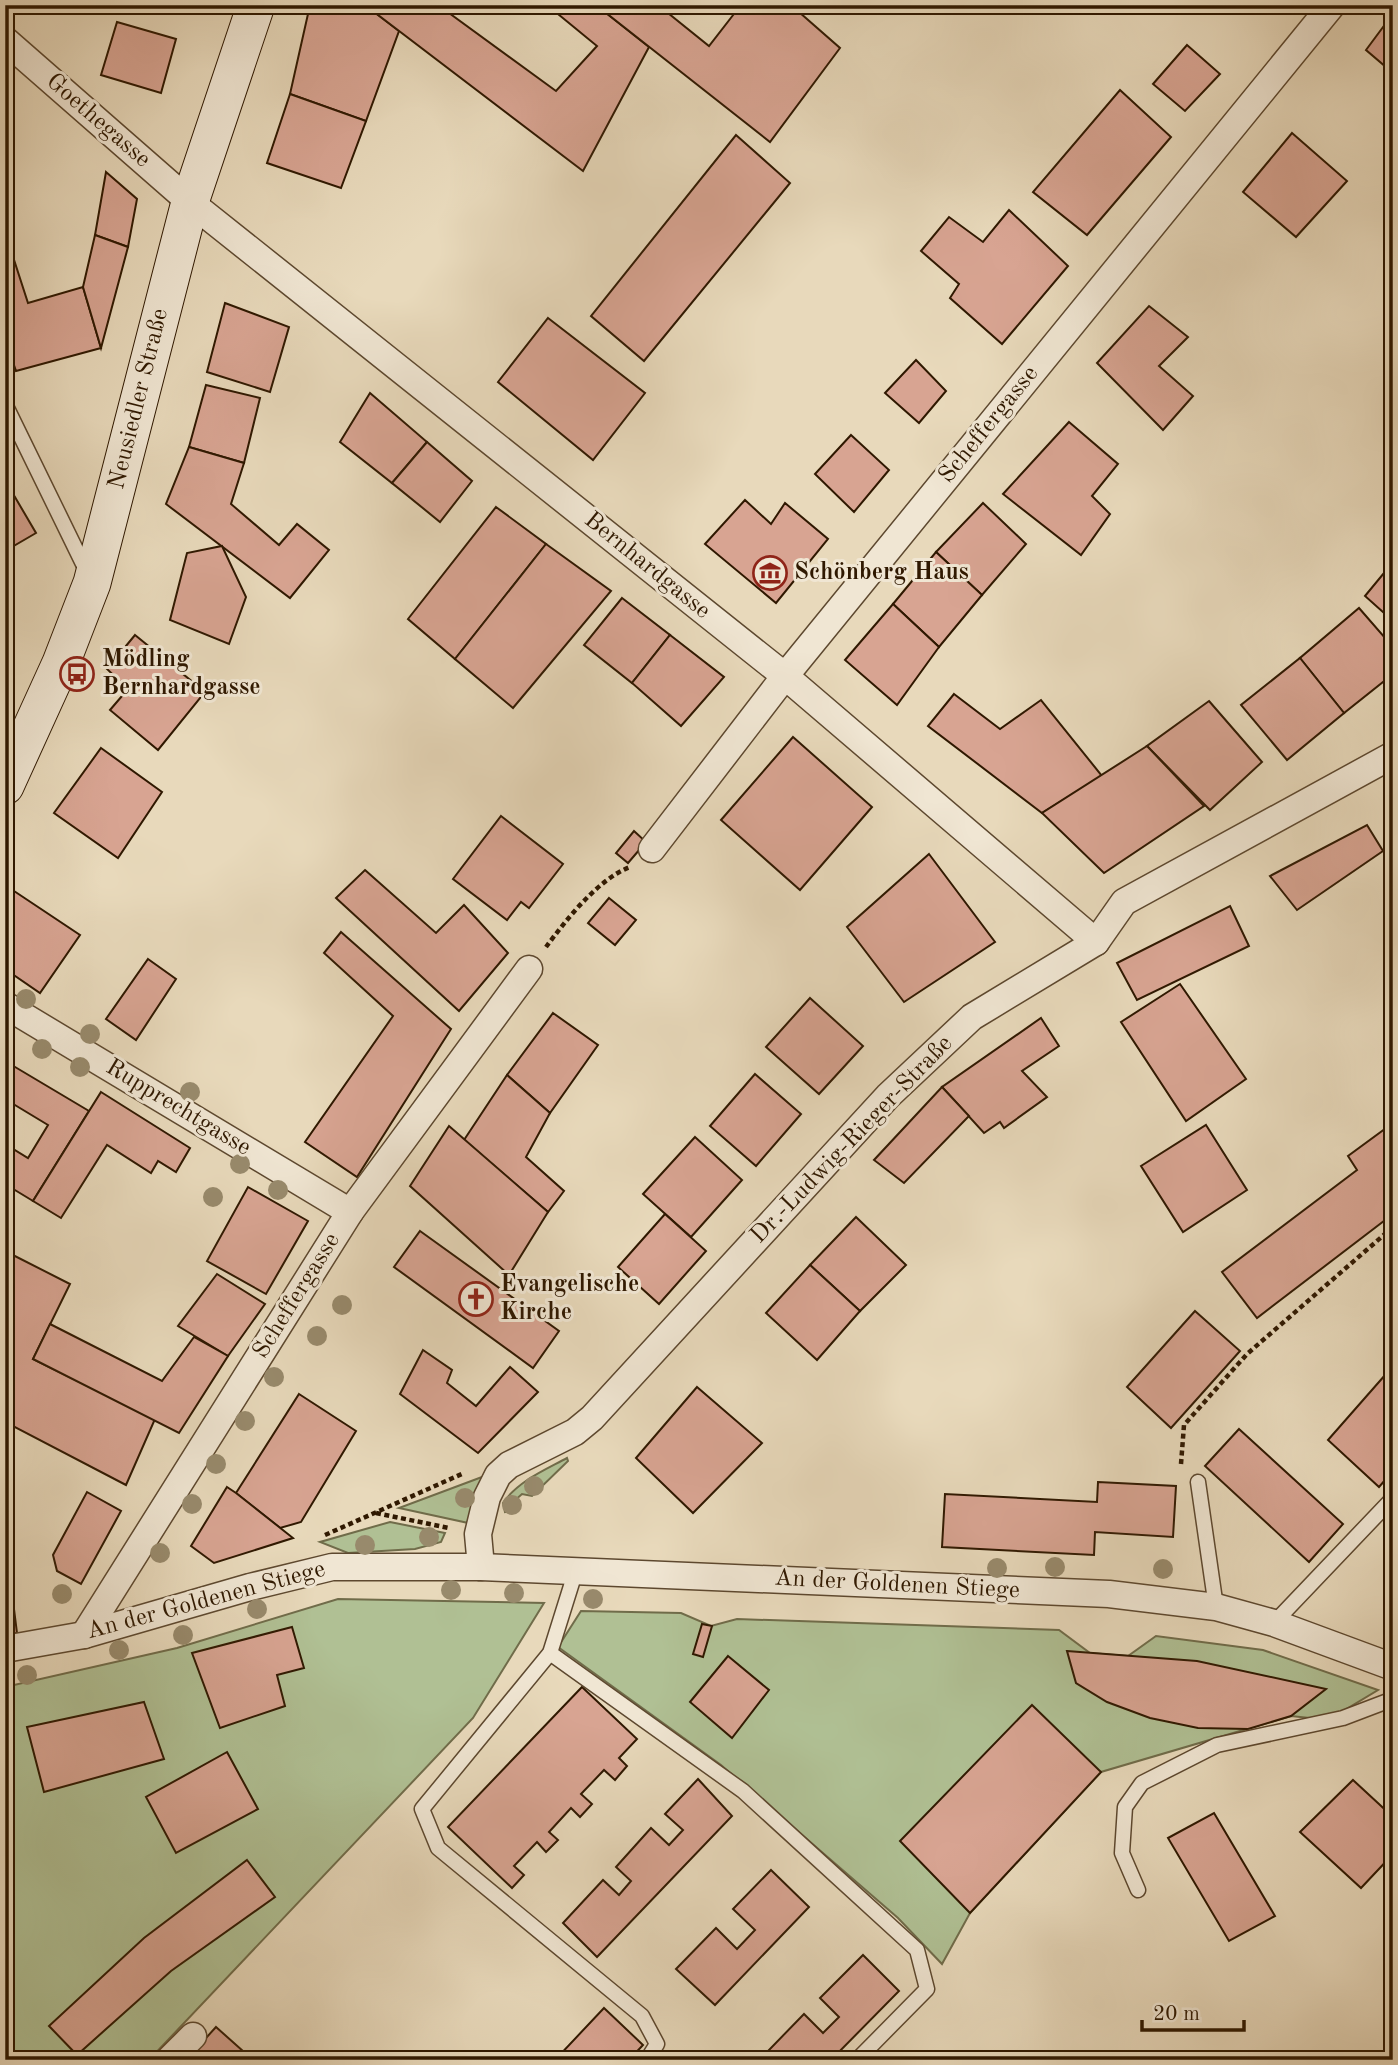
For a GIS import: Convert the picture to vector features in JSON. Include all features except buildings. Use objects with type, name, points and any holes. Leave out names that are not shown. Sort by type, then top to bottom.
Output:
[{"type":"main road","name":"Neusiedler Straße","points":[[5,786],[61,663],[92,583],[190,202],[256,5]]},
{"type":"street","name":"Scheffergasse","points":[[652,849],[785,676],[1332,5]]},
{"type":"street","name":"Goethegasse","points":[[5,40],[190,202]]},
{"type":"street","name":"Bernhardgasse","points":[[190,202],[785,676],[1096,942]]},
{"type":"street","name":"Dr.-Ludwig-Rieger-Straße","points":[[509,1465],[575,1432],[592,1418],[888,1096],[972,1017],[1096,942],[1125,902],[1393,755]]},
{"type":"street","name":"Scheffergasse","points":[[84,1635],[350,1212],[529,970]]},
{"type":"street","name":"Rupprechtgasse","points":[[5,1005],[350,1212]]},
{"type":"street","points":[[481,1567],[478,1534],[493,1486],[498,1475],[509,1465]]},
{"type":"street","name":"An der Goldenen Stiege","points":[[5,1649],[84,1635],[250,1587],[332,1567],[481,1567],[1108,1594],[1216,1606],[1274,1623],[1393,1667]]},
{"type":"street","points":[[169,2060],[192,2036]]},
{"type":"lane","points":[[5,404],[92,583]]},
{"type":"lane","points":[[1198,1482],[1216,1606]]},
{"type":"lane","points":[[1274,1623],[1393,1498]]},
{"type":"lane","points":[[576,1570],[550,1653],[422,1809],[438,1848],[642,2016],[657,2044],[647,2060]]},
{"type":"lane","points":[[550,1653],[743,1791],[916,1950],[928,1989],[857,2060]]},
{"type":"lane","points":[[1138,1890],[1122,1853],[1125,1807],[1142,1783],[1217,1745],[1343,1718],[1393,1699]]},
{"type":"path","points":[[529,970],[573,911],[620,871],[637,864],[652,849]]},
{"type":"path","points":[[1198,1482],[1180,1479],[1184,1426],[1247,1354],[1393,1227]]},
{"type":"path","points":[[324,1535],[481,1465],[509,1465]]},
{"type":"path","points":[[374,1513],[478,1534]]},
{"type":"green space","points":[[567,1458],[568,1461],[532,1496],[522,1494],[513,1502],[517,1510],[505,1512],[503,1503],[516,1488]]},
{"type":"green space","points":[[490,1474],[473,1524],[399,1508]]},
{"type":"green space","points":[[390,1522],[445,1533],[441,1542],[415,1549],[348,1553],[320,1542]]},
{"type":"green space","points":[[338,1599],[544,1603],[473,1718],[149,2060],[5,2060],[5,1687],[177,1648]]},
{"type":"green space","points":[[581,1611],[681,1613],[711,1626],[737,1619],[1059,1630],[1090,1653],[1128,1656],[1156,1636],[1263,1650],[1378,1690],[1343,1711],[1319,1719],[1291,1716],[1101,1772],[970,1913],[942,1964],[898,1918],[721,1765],[558,1647]]},
{"type":"place","name":"Schönberg Haus","points":[[770,573]]},
{"type":"place","name":"Mödling Bernhardgasse","points":[[77,674]]},
{"type":"place","name":"Evangelische Kirche","points":[[476,1299]]}]
